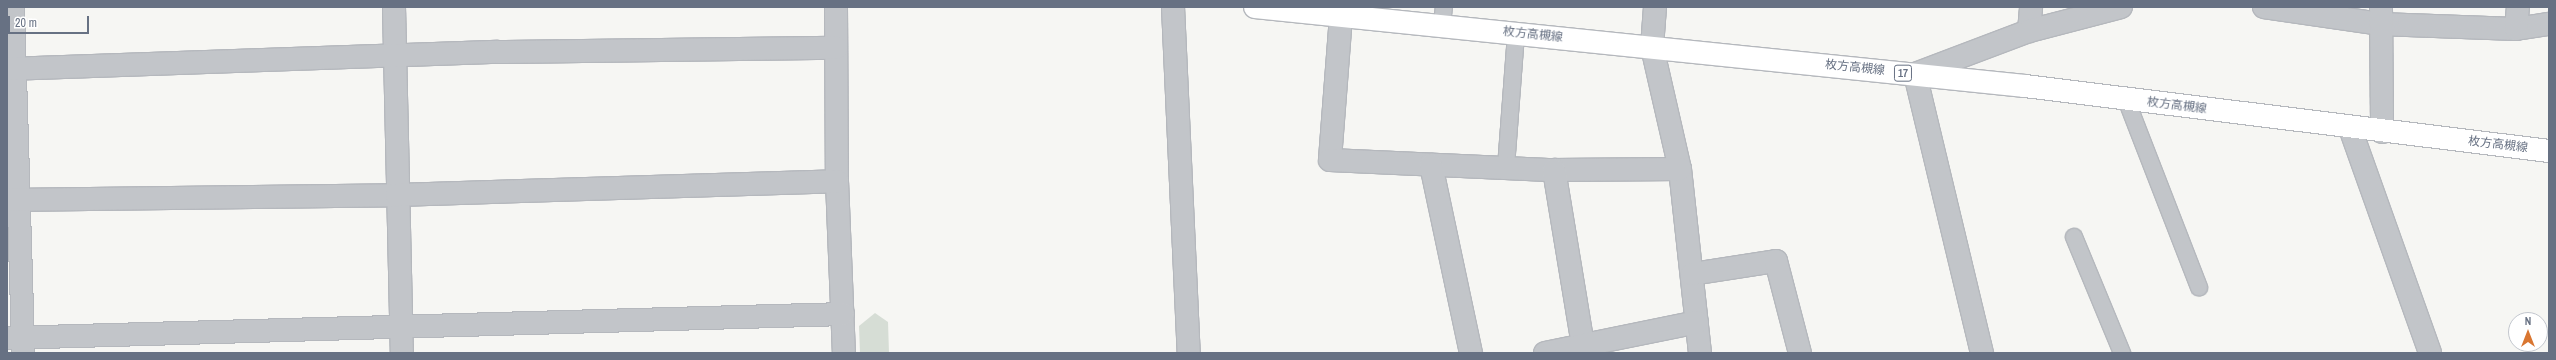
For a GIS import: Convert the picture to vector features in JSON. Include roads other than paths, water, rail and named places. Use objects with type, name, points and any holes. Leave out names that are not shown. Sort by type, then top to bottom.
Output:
[{"type":"main road","name":"枚方高槻線","points":[[1255,7],[1341,16],[1443,16],[1516,33],[1915,74],[2382,132],[2549,151]]},
{"type":"street","points":[[13,7],[11,69],[12,200],[18,343],[402,327],[843,314]]},
{"type":"street","points":[[394,7],[397,195],[402,353]]},
{"type":"street","points":[[836,7],[837,181],[844,353]]},
{"type":"street","points":[[1173,7],[1189,353]]},
{"type":"street","points":[[1655,7],[1652,47],[1680,169],[1700,353]]},
{"type":"street","points":[[2029,31],[2031,7]]},
{"type":"street","points":[[1982,353],[1915,74],[2029,31],[2121,7]]},
{"type":"street","points":[[2264,7],[2381,15],[2516,30],[2549,24]]},
{"type":"street","points":[[2516,30],[2518,7]]},
{"type":"street","points":[[2381,15],[2382,132]]},
{"type":"street","points":[[1341,16],[1330,160],[1554,170],[1680,169]]},
{"type":"street","points":[[11,69],[395,58],[506,52],[836,48]]},
{"type":"street","points":[[2350,128],[2430,353]]},
{"type":"street","points":[[1430,165],[1471,353]]},
{"type":"street","points":[[1554,170],[1583,346]]},
{"type":"street","points":[[12,200],[397,195],[837,181]]},
{"type":"street","points":[[1692,274],[1776,261],[1800,353]]},
{"type":"street","points":[[1545,353],[1696,322]]},
{"type":"lane","points":[[1506,167],[1516,33]]},
{"type":"lane","points":[[2126,100],[2199,287]]},
{"type":"lane","points":[[2074,237],[2122,353]]}]
